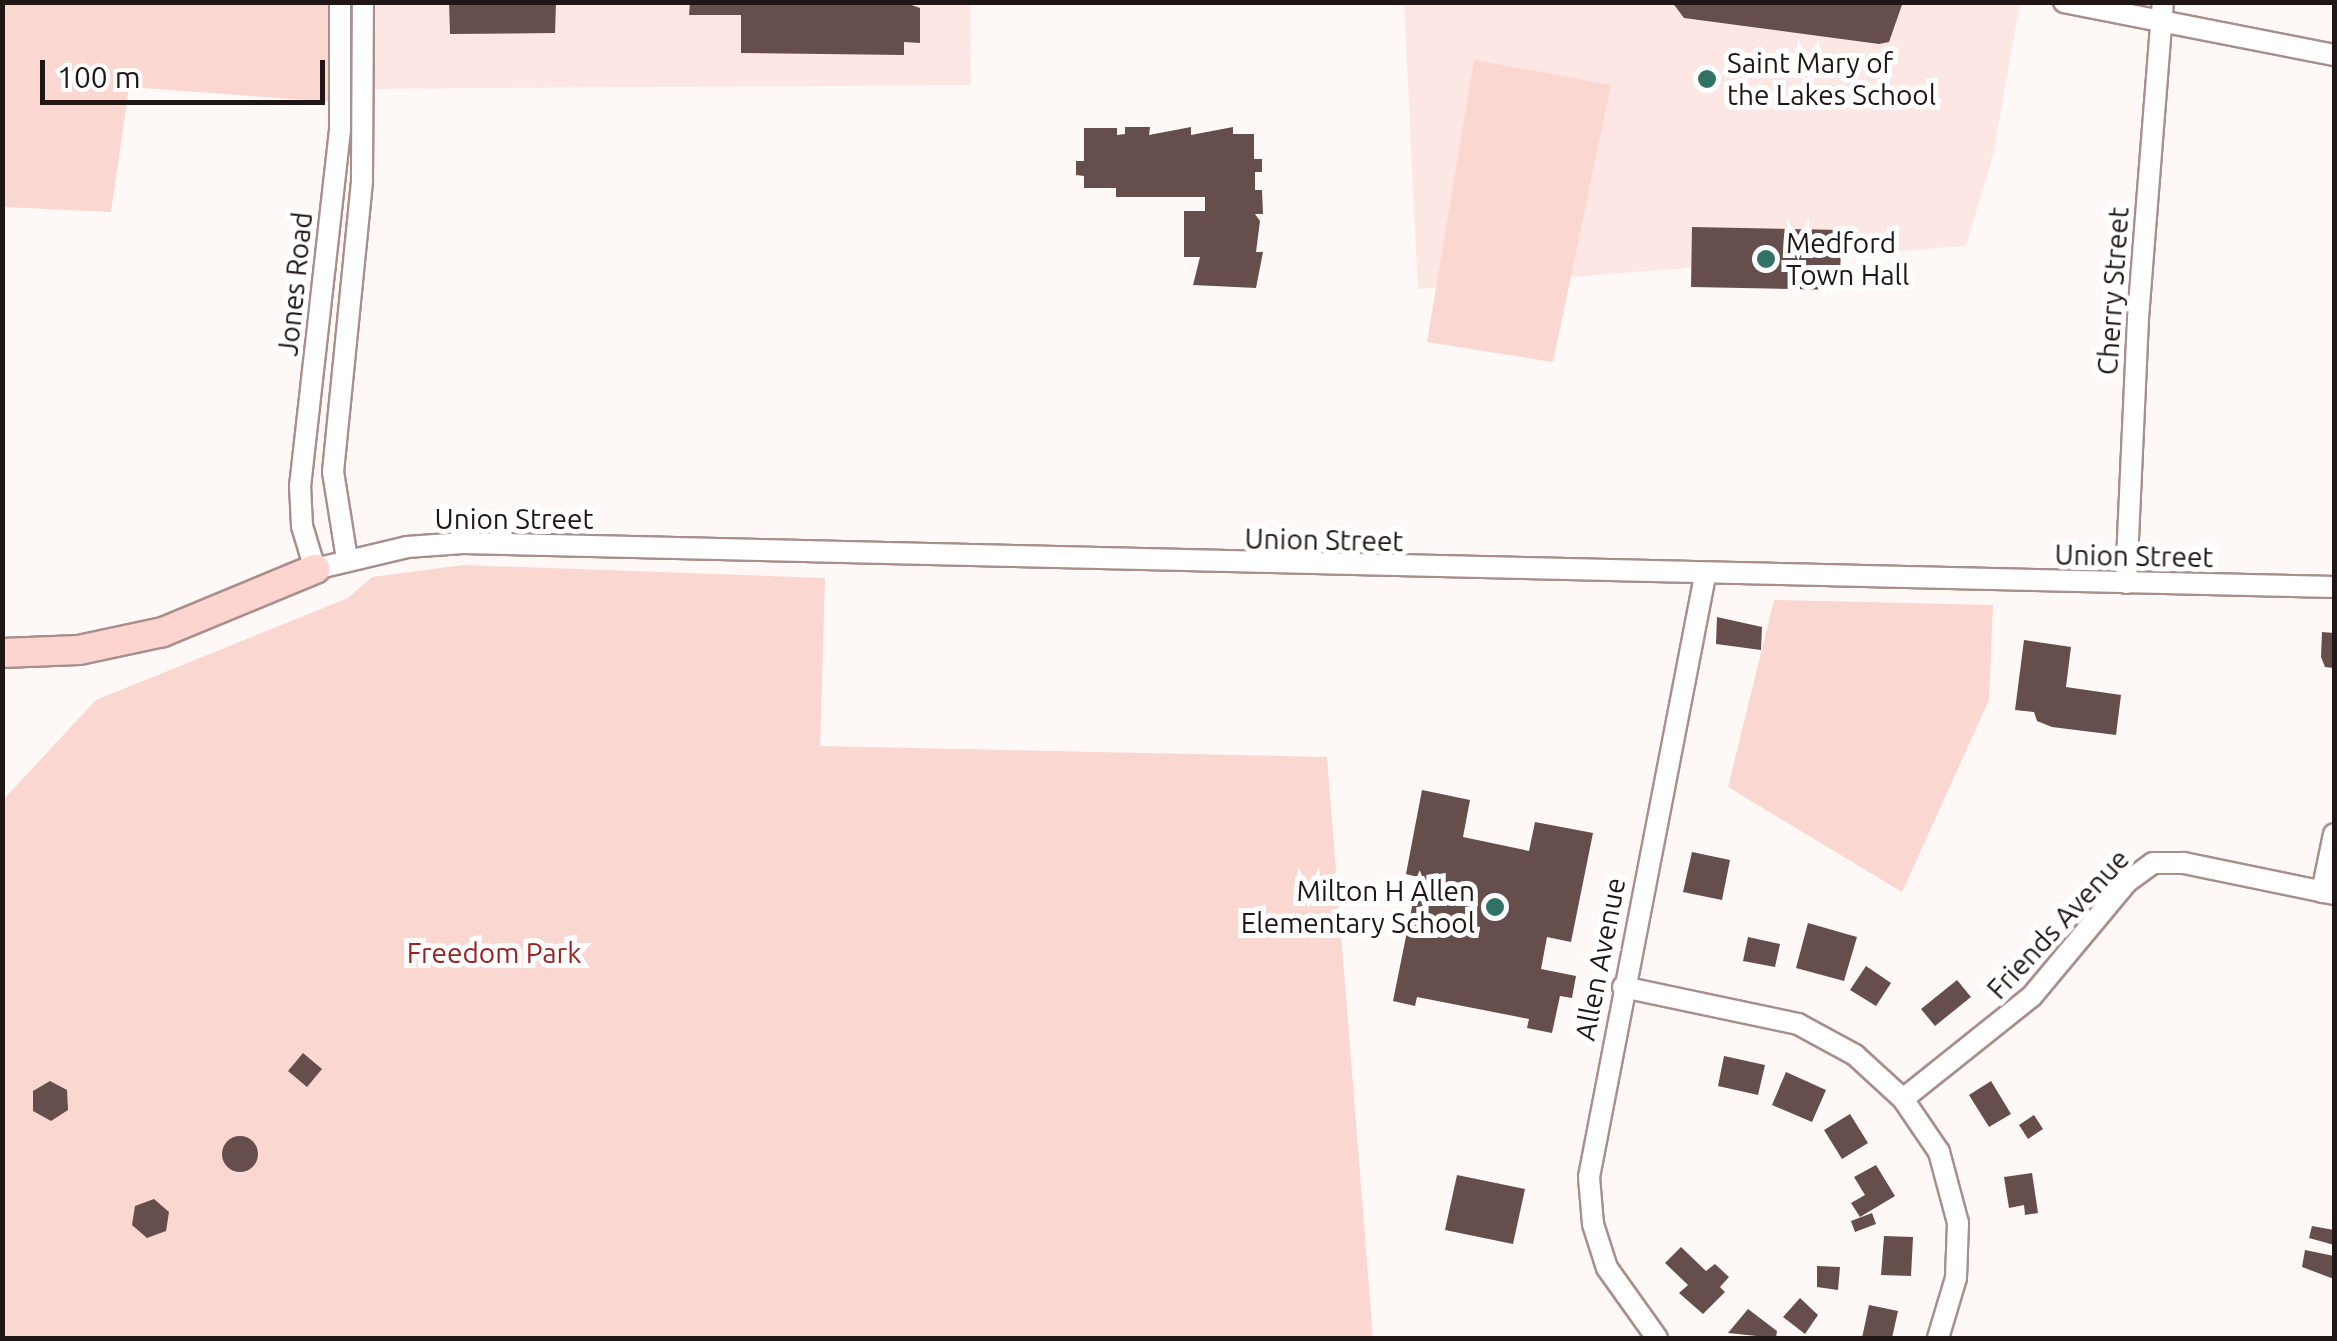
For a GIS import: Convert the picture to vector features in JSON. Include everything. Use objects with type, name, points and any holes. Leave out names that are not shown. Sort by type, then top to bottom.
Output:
[{"type":"street","name":"Jones Road","points":[[316,569],[302,526],[300,485],[340,130],[340,2]]},
{"type":"street","name":"Jones Road","points":[[347,560],[333,472],[362,179],[363,2]]},
{"type":"street","points":[[2064,2],[2162,13],[2334,55]]},
{"type":"street","name":"Cherry Street","points":[[2126,583],[2138,318],[2162,13]]},
{"type":"street","name":"Union Street","points":[[316,569],[347,560],[462,543],[1705,576],[2334,587]]},
{"type":"street","points":[[2,654],[79,650],[163,632],[316,569]]},
{"type":"street","name":"Allen Avenue","points":[[1657,1338],[1607,1268],[1590,1200],[1592,1144],[1705,576]]},
{"type":"street","points":[[2328,893],[2334,834]]},
{"type":"street","name":"Friends Avenue","points":[[1903,1099],[2032,996],[2127,882],[2153,863],[2184,863],[2328,893]]},
{"type":"street","points":[[1623,988],[1798,1024],[1855,1055],[1903,1099],[1939,1152],[1958,1223],[1956,1278],[1938,1338]]},
{"type":"shaded area","points":[[363,3],[970,3],[971,85],[363,89]]},
{"type":"shaded area","name":"Saint Mary of the Lakes School","points":[[1404,3],[2020,3],[1993,155],[1966,246],[1418,289]]},
{"type":"green space","points":[[3,3],[347,3],[346,103],[129,87],[111,212],[3,207]]},
{"type":"green space","points":[[1474,60],[1611,85],[1553,362],[1427,342]]},
{"type":"green space","name":"Freedom Park","points":[[464,565],[825,578],[820,746],[1327,757],[1373,1338],[3,1338],[3,800],[96,700],[348,598],[372,577]]},
{"type":"green space","points":[[1774,600],[1993,605],[1989,700],[1902,892],[1728,787]]},
{"type":"building","points":[[449,2],[556,2],[555,33],[450,34]]},
{"type":"building","points":[[690,2],[903,2],[920,8],[920,43],[904,42],[904,55],[741,53],[741,15],[689,15]]},
{"type":"building","points":[[1672,2],[1903,2],[1889,42],[1879,44],[1684,18]]},
{"type":"building","points":[[1125,127],[1150,127],[1149,135],[1191,127],[1191,135],[1233,127],[1233,134],[1254,134],[1254,159],[1262,159],[1262,172],[1255,172],[1255,190],[1262,190],[1263,214],[1255,214],[1260,221],[1256,252],[1263,252],[1256,288],[1193,285],[1200,257],[1184,257],[1184,211],[1205,211],[1205,197],[1116,197],[1116,188],[1084,188],[1084,176],[1076,175],[1076,161],[1084,161],[1084,128],[1117,128],[1117,135],[1125,134]]},
{"type":"building","name":"Medford Town Hall","points":[[1692,227],[1841,230],[1840,290],[1691,287]]},
{"type":"building","points":[[1717,617],[1762,627],[1761,650],[1716,644]]},
{"type":"building","points":[[2322,632],[2334,633],[2334,668],[2325,667],[2321,657]]},
{"type":"building","points":[[2024,640],[2071,647],[2066,687],[2121,695],[2116,735],[2052,727],[2037,721],[2034,712],[2015,710]]},
{"type":"building","name":"Milton H Allen Elementary School","points":[[1422,790],[1470,800],[1463,837],[1529,851],[1535,822],[1593,833],[1571,942],[1547,937],[1541,969],[1576,976],[1572,998],[1560,996],[1552,1033],[1527,1028],[1529,1019],[1417,997],[1415,1006],[1393,1001],[1418,877],[1406,874]]},
{"type":"building","points":[[1692,852],[1730,860],[1722,900],[1683,892]]},
{"type":"building","points":[[1808,923],[1857,937],[1844,981],[1796,968]]},
{"type":"building","points":[[1748,937],[1780,944],[1775,967],[1743,961]]},
{"type":"building","points":[[1866,966],[1891,983],[1876,1006],[1850,990]]},
{"type":"building","points":[[1957,980],[1971,997],[1935,1026],[1921,1009]]},
{"type":"building","points":[[303,1053],[322,1069],[307,1087],[288,1071]]},
{"type":"building","points":[[1724,1056],[1765,1065],[1758,1095],[1718,1086]]},
{"type":"building","points":[[1786,1072],[1826,1090],[1812,1122],[1772,1105]]},
{"type":"building","points":[[50,1081],[67,1090],[68,1110],[51,1121],[33,1111],[33,1091]]},
{"type":"building","points":[[1991,1081],[2011,1114],[1989,1127],[1969,1095]]},
{"type":"building","points":[[1850,1114],[1868,1143],[1842,1159],[1824,1130]]},
{"type":"building","points":[[2034,1115],[2043,1129],[2028,1139],[2019,1125]]},
{"type":"building","points":[[240,1136],[253,1141],[258,1154],[253,1167],[240,1172],[227,1167],[222,1154],[227,1141]]},
{"type":"building","points":[[1876,1165],[1895,1196],[1860,1217],[1851,1203],[1865,1195],[1854,1177]]},
{"type":"building","points":[[2032,1173],[2038,1213],[2025,1215],[2024,1205],[2009,1208],[2004,1177]]},
{"type":"building","points":[[1457,1175],[1525,1189],[1513,1244],[1445,1230]]},
{"type":"building","points":[[154,1199],[169,1212],[166,1231],[147,1238],[132,1225],[135,1206]]},
{"type":"building","points":[[1872,1213],[1876,1224],[1855,1232],[1851,1221]]},
{"type":"building","points":[[2312,1226],[2334,1230],[2334,1245],[2309,1238]]},
{"type":"building","points":[[1884,1236],[1913,1237],[1911,1276],[1881,1275]]},
{"type":"building","points":[[1681,1247],[1706,1271],[1715,1264],[1729,1277],[1720,1287],[1725,1292],[1703,1314],[1679,1293],[1688,1285],[1665,1263]]},
{"type":"building","points":[[2305,1250],[2334,1256],[2334,1279],[2302,1267]]},
{"type":"building","points":[[1817,1266],[1840,1267],[1838,1290],[1817,1287]]},
{"type":"building","points":[[1800,1298],[1818,1315],[1805,1334],[1783,1317]]},
{"type":"building","points":[[1869,1305],[1898,1311],[1892,1338],[1862,1338]]},
{"type":"building","points":[[1748,1309],[1777,1331],[1776,1338],[1728,1333]]},
{"type":"place","name":"Saint Mary of the Lakes School","points":[[1707,79]]},
{"type":"place","name":"Medford Town Hall","points":[[1766,259]]},
{"type":"place","name":"Milton H Allen Elementary School","points":[[1495,907]]}]
